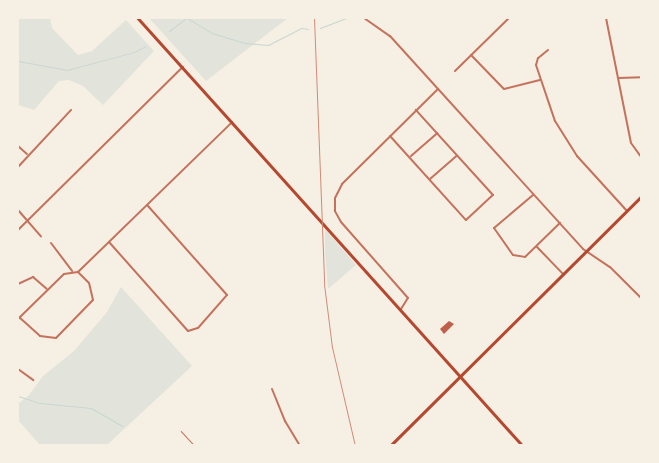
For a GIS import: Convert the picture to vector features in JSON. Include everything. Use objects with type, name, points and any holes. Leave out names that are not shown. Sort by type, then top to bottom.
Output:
[{"type":"main road","points":[[138,18],[523,446]]},
{"type":"main road","points":[[391,445],[642,196]]},
{"type":"street","points":[[364,18],[390,36],[586,252],[610,267],[642,299]]},
{"type":"street","points":[[455,71],[509,18]]},
{"type":"street","points":[[606,18],[631,144],[642,158]]},
{"type":"street","points":[[548,50],[536,61],[540,80],[555,121],[568,145],[627,211]]},
{"type":"street","points":[[471,55],[504,89],[540,80]]},
{"type":"street","points":[[18,230],[183,67]]},
{"type":"street","points":[[618,78],[642,77]]},
{"type":"street","points":[[400,309],[408,298],[341,222],[334,206],[339,188],[438,89]]},
{"type":"street","points":[[18,167],[27,154],[71,110]]},
{"type":"street","points":[[390,136],[466,220],[493,195],[416,110]]},
{"type":"street","points":[[78,272],[232,121]]},
{"type":"street","points":[[410,157],[437,133]]},
{"type":"street","points":[[18,146],[27,154]]},
{"type":"street","points":[[430,179],[457,155]]},
{"type":"street","points":[[534,194],[494,228],[513,255],[522,258],[538,246],[560,223]]},
{"type":"street","points":[[110,242],[188,331],[198,328],[224,301],[225,292],[147,205]]},
{"type":"street","points":[[18,210],[41,236]]},
{"type":"street","points":[[51,243],[72,271],[78,272],[89,283],[93,300],[56,338],[46,339],[18,318],[47,289],[72,271]]},
{"type":"street","points":[[538,246],[563,275]]},
{"type":"street","points":[[18,284],[33,278],[47,289]]},
{"type":"street","points":[[18,369],[33,380]]},
{"type":"street","points":[[272,389],[285,421],[300,446]]},
{"type":"lane","points":[[181,431],[195,446]]},
{"type":"shaded area","points":[[18,18],[50,18],[52,28],[78,55],[92,51],[126,20],[154,51],[103,105],[83,86],[69,80],[59,81],[34,110],[18,105]]},
{"type":"shaded area","points":[[149,18],[288,18],[206,81]]},
{"type":"shaded area","points":[[325,229],[356,265],[328,289],[325,252]]},
{"type":"shaded area","points":[[121,287],[192,366],[107,445],[40,445],[18,420],[18,404],[29,395],[43,376],[74,351],[107,312]]},
{"type":"building","points":[[449,321],[454,324],[444,334],[440,329]]},
{"type":"waterway","points":[[169,31],[186,18]]},
{"type":"waterway","points":[[187,18],[212,33],[245,43],[268,45],[302,28],[308,29]]},
{"type":"waterway","points":[[320,28],[346,18]]},
{"type":"waterway","points":[[18,61],[67,70],[134,52],[146,46]]},
{"type":"waterway","points":[[18,396],[40,403],[91,408],[122,426]]},
{"type":"railway","points":[[314,18],[324,284],[332,347],[355,446]]}]
